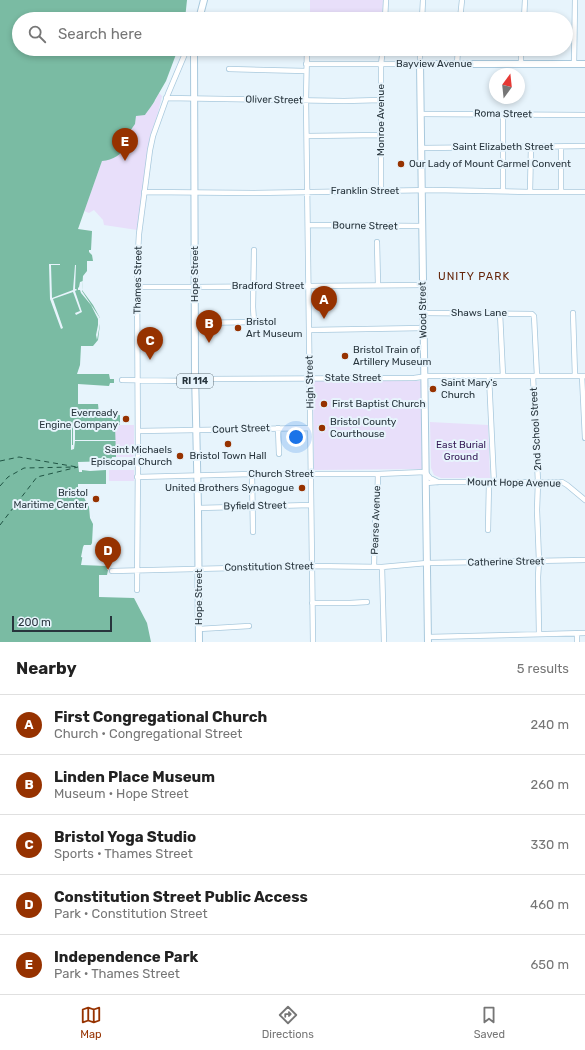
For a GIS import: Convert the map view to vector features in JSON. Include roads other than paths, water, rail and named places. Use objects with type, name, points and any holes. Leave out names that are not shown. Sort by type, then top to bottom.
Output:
[{"type":"main road","points":[[201,12],[204,0]]},
{"type":"main road","name":"Hope Street","points":[[194,56],[195,323],[199,642]]},
{"type":"main road","name":"Bayview Avenue","points":[[420,64],[585,64]]},
{"type":"main road","name":"Wood Street","points":[[420,64],[428,639]]},
{"type":"street","points":[[385,12],[386,0]]},
{"type":"street","points":[[422,12],[423,0]]},
{"type":"street","points":[[461,12],[462,0]]},
{"type":"street","points":[[524,12],[525,0]]},
{"type":"street","points":[[574,64],[575,0]]},
{"type":"street","name":"Thames Street","points":[[137,590],[138,431],[136,271],[138,239],[153,136],[166,98],[185,56]]},
{"type":"street","name":"High Street","points":[[307,56],[313,642]]},
{"type":"street","name":"Monroe Avenue","points":[[381,191],[383,56]]},
{"type":"street","name":"Wood Street","points":[[420,56],[420,64]]},
{"type":"street","points":[[457,64],[458,56]]},
{"type":"street","points":[[521,56],[521,64]]},
{"type":"street","name":"Bayview Avenue","points":[[306,64],[420,64]]},
{"type":"street","points":[[229,69],[306,70]]},
{"type":"street","name":"Oliver Street","points":[[166,98],[381,100]]},
{"type":"street","name":"Roma Street","points":[[421,114],[585,115]]},
{"type":"street","points":[[503,114],[503,191]]},
{"type":"street","points":[[307,136],[381,135]]},
{"type":"street","points":[[530,192],[531,146]]},
{"type":"street","name":"Saint Elizabeth Street","points":[[422,148],[585,146]]},
{"type":"street","points":[[561,147],[561,192]]},
{"type":"street","name":"Franklin Street","points":[[144,192],[585,192]]},
{"type":"street","name":"Bourne Street","points":[[308,225],[422,226]]},
{"type":"street","points":[[377,242],[378,285]]},
{"type":"street","points":[[195,323],[254,322],[254,250]]},
{"type":"street","name":"Bradford Street","points":[[137,287],[423,285]]},
{"type":"street","name":"Shaws Lane","points":[[423,313],[534,314]]},
{"type":"street","points":[[500,313],[503,376]]},
{"type":"street","points":[[573,313],[575,376]]},
{"type":"street","name":"2nd School Street","points":[[534,314],[539,561],[538,634]]},
{"type":"street","points":[[309,330],[424,328]]},
{"type":"street","points":[[488,530],[491,483],[489,376]]},
{"type":"street","points":[[584,376],[585,438]]},
{"type":"street","name":"State Street","points":[[122,380],[196,381],[310,378],[584,376]]},
{"type":"street","points":[[278,428],[278,454]]},
{"type":"street","name":"Court Street","points":[[138,431],[310,428]]},
{"type":"street","points":[[425,472],[430,478],[438,482]]},
{"type":"street","name":"Church Street","points":[[137,477],[425,472]]},
{"type":"street","points":[[252,474],[253,532]]},
{"type":"street","name":"Pearse Avenue","points":[[374,567],[378,474]]},
{"type":"street","name":"Mount Hope Avenue","points":[[426,483],[559,482],[564,483],[585,500]]},
{"type":"street","name":"Byfield Street","points":[[198,508],[311,505]]},
{"type":"street","name":"Catherine Street","points":[[427,563],[585,560]]},
{"type":"street","name":"Constitution Street","points":[[112,571],[312,566],[382,567],[427,563]]},
{"type":"street","points":[[382,567],[384,642]]},
{"type":"street","points":[[312,603],[366,602]]},
{"type":"street","points":[[199,629],[249,626]]},
{"type":"street","points":[[577,633],[577,642]]},
{"type":"street","points":[[428,639],[585,633]]},
{"type":"place","name":"Independence Park","points":[[125,161]]},
{"type":"place","name":"Our Lady of Mount Carmel Convent","points":[[401,164]]},
{"type":"place","name":"First Congregational Church","points":[[324,319]]},
{"type":"place","name":"Bristol Art Museum","points":[[238,328]]},
{"type":"place","name":"Linden Place Museum","points":[[209,343]]},
{"type":"place","name":"Bristol Train of Artillery Museum","points":[[345,356]]},
{"type":"place","name":"Bristol Yoga Studio","points":[[150,360]]},
{"type":"place","name":"Saint Mary's Church","points":[[433,389]]},
{"type":"place","name":"First Baptist Church","points":[[324,404]]},
{"type":"place","name":"Everready Engine Company","points":[[126,419]]},
{"type":"place","name":"Bristol County Courthouse","points":[[322,428]]},
{"type":"place","name":"Bristol Town Hall","points":[[228,444]]},
{"type":"place","name":"Saint Michaels Episcopal Church","points":[[180,456]]},
{"type":"place","name":"United Brothers Synagogue","points":[[302,488]]},
{"type":"place","name":"Bristol Maritime Center","points":[[96,499]]},
{"type":"place","name":"Constitution Street Public Access","points":[[108,570]]},
{"type":"district","name":"UNITY PARK","points":[[474,276]]},
{"type":"park label","name":"East Burial Ground","points":[[461,450]]}]
